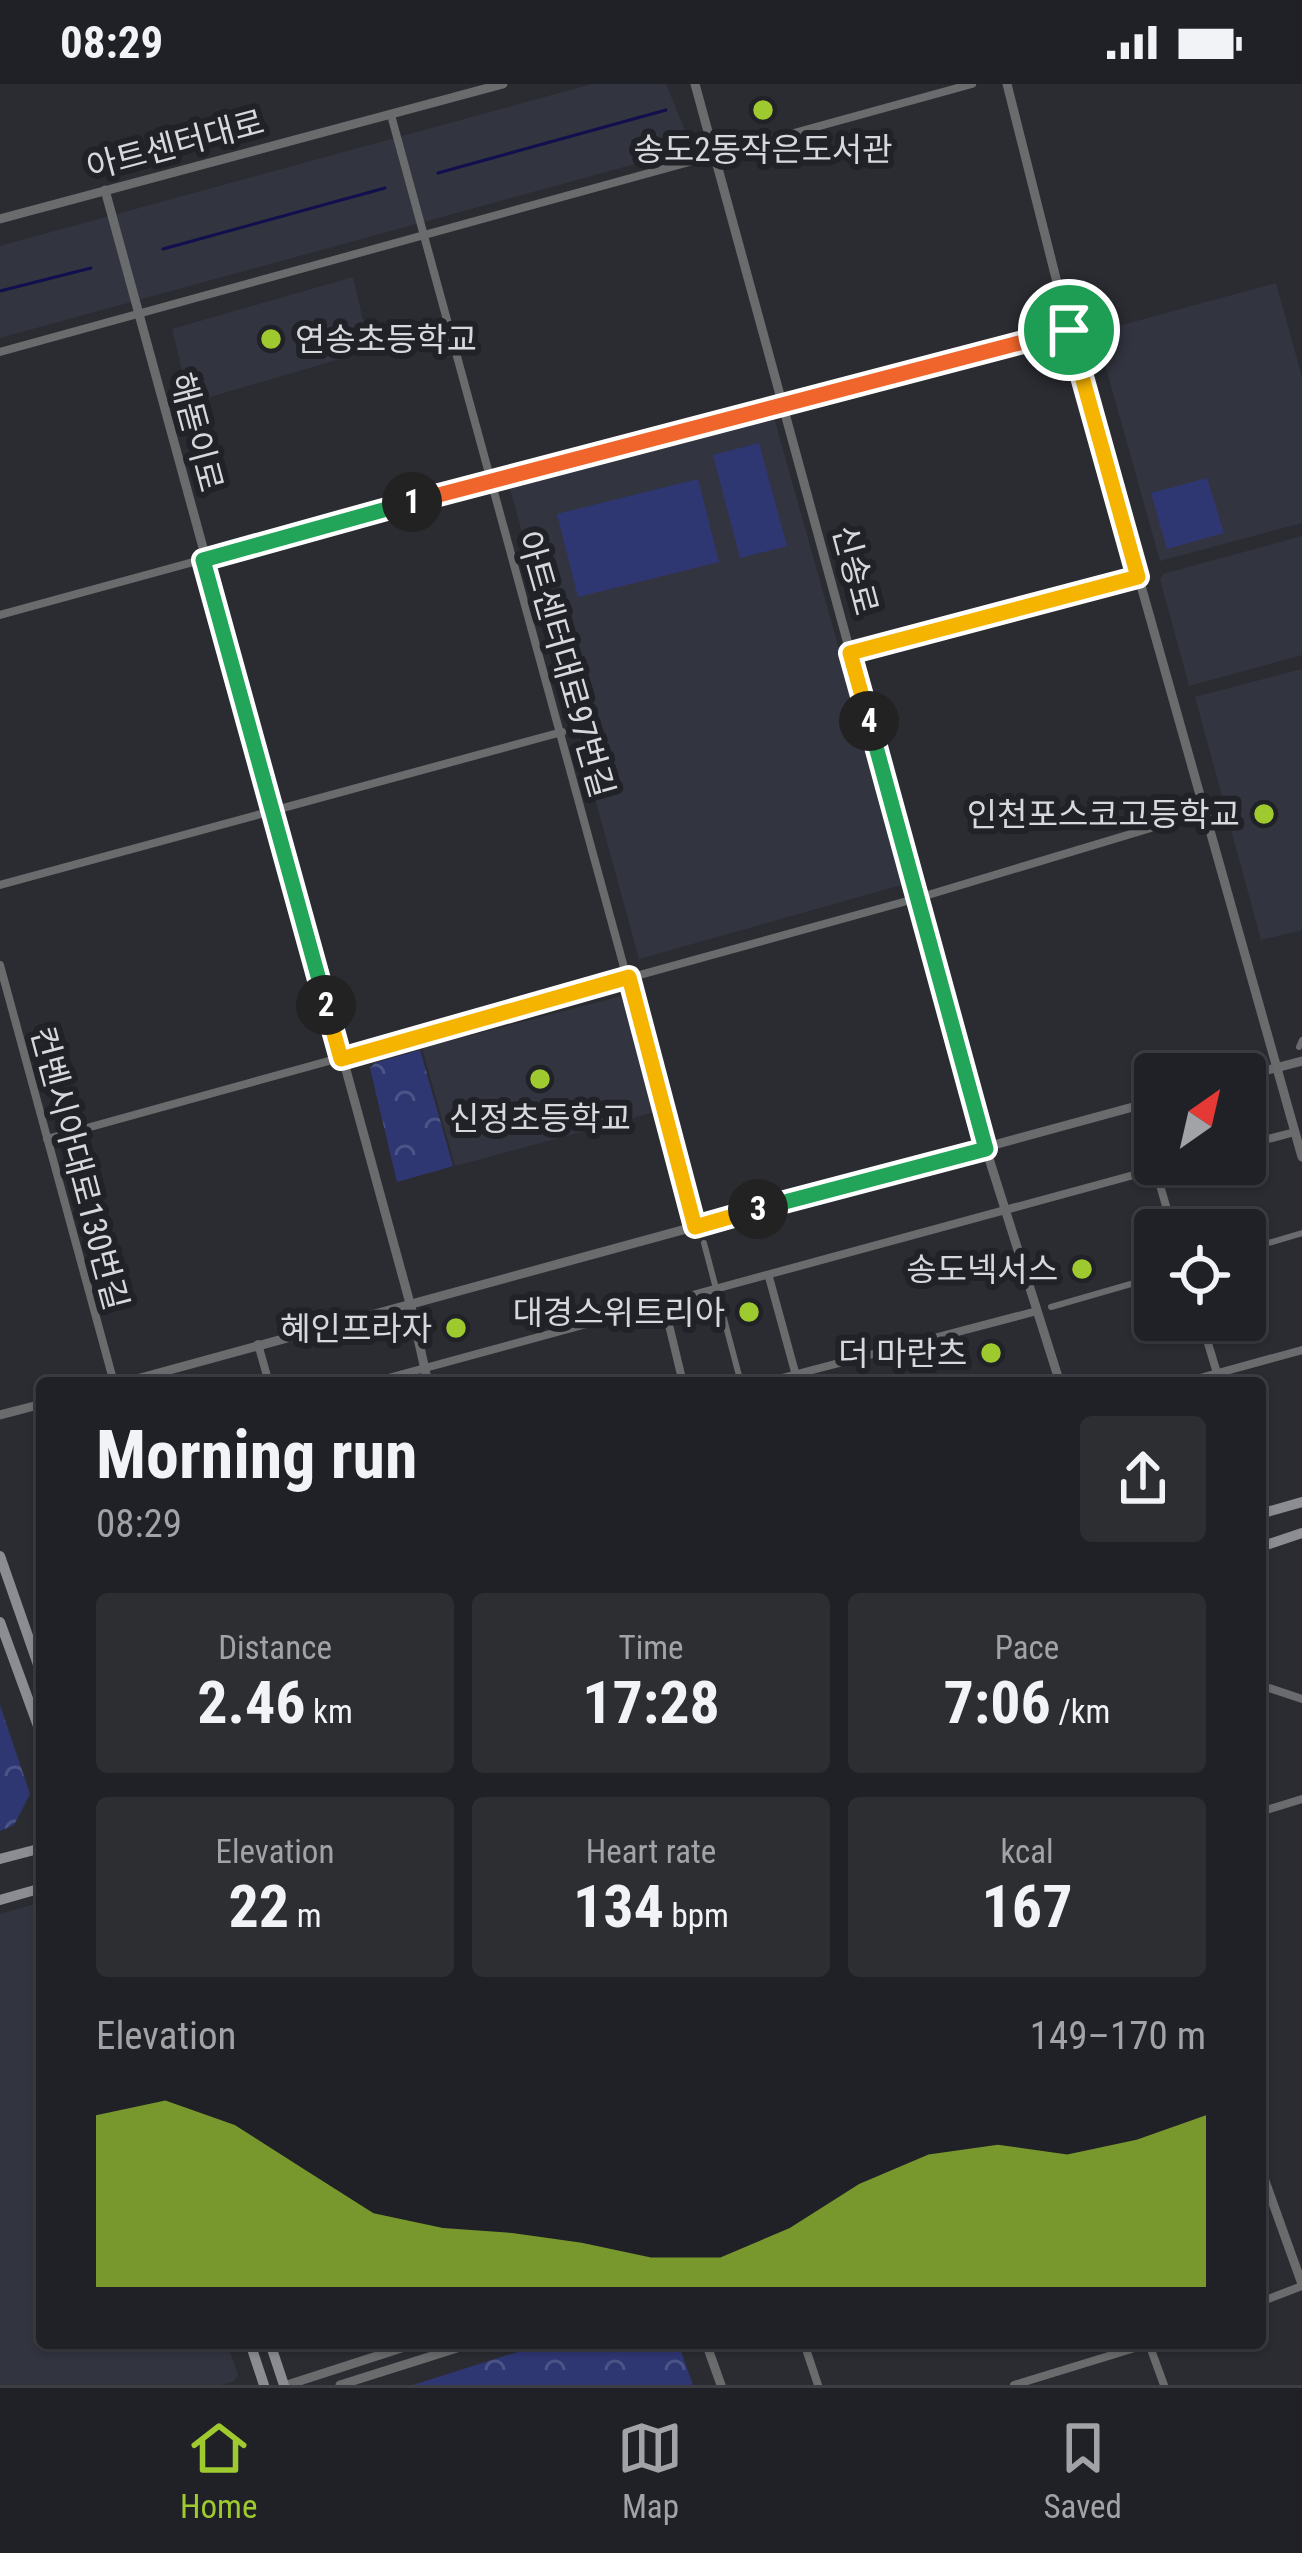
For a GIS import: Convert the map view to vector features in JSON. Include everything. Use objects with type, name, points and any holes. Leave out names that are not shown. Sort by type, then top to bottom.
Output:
[{"type":"main road","points":[[1266,1512],[1302,1502]]},
{"type":"main road","points":[[1266,1545],[1302,1535]]},
{"type":"main road","points":[[0,1556],[36,1659]]},
{"type":"main road","points":[[0,1622],[36,1721]]},
{"type":"main road","points":[[0,1859],[36,1849]]},
{"type":"main road","points":[[0,1900],[36,1890]]},
{"type":"main road","points":[[252,2349],[264,2385]]},
{"type":"main road","points":[[272,2349],[286,2385]]},
{"type":"street","name":"아트센터대로","points":[[0,219],[503,84]]},
{"type":"street","name":"신송로","points":[[695,84],[986,1149],[1058,1377]]},
{"type":"street","points":[[0,352],[972,84]]},
{"type":"street","points":[[1007,84],[1069,330],[1302,1157]]},
{"type":"street","name":"아트센터대로97번길","points":[[391,115],[695,1227]]},
{"type":"street","name":"해돋이로","points":[[104,190],[426,1377]]},
{"type":"street","points":[[0,614],[1069,330]]},
{"type":"street","points":[[850,653],[1138,577]]},
{"type":"street","points":[[0,885],[562,732]]},
{"type":"street","points":[[47,1139],[918,898],[1204,812]]},
{"type":"street","name":"컨벤시아대로130번길","points":[[0,964],[116,1377]]},
{"type":"street","points":[[1266,1070],[1302,1061]]},
{"type":"street","points":[[140,1377],[1134,1107]]},
{"type":"street","points":[[1266,1140],[1295,1132]]},
{"type":"street","points":[[390,1377],[1134,1175]]},
{"type":"street","points":[[1266,1244],[1302,1233]]},
{"type":"street","points":[[704,1243],[739,1377]]},
{"type":"street","points":[[769,1277],[796,1377]]},
{"type":"street","points":[[1051,1307],[1134,1282]]},
{"type":"street","points":[[664,1304],[682,1377]]},
{"type":"street","points":[[804,1377],[1037,1311]]},
{"type":"street","points":[[1207,1341],[1217,1373]]},
{"type":"street","points":[[258,1344],[267,1377]]},
{"type":"street","points":[[1203,1377],[1302,1350]]},
{"type":"street","points":[[0,1414],[36,1405]]},
{"type":"street","points":[[1266,1687],[1302,1699]]},
{"type":"street","points":[[1266,1810],[1302,1799]]},
{"type":"street","points":[[1266,2184],[1302,2285],[1266,2300]]},
{"type":"street","points":[[286,2385],[398,2349]]},
{"type":"street","points":[[340,2385],[454,2349]]},
{"type":"street","points":[[708,2349],[721,2385]]},
{"type":"street","points":[[806,2349],[818,2385]]},
{"type":"street","points":[[1014,2385],[1132,2349]]},
{"type":"street","points":[[1152,2349],[1163,2385]]},
{"type":"shaded area","points":[[592,84],[666,84],[688,138],[679,152],[0,338],[0,246]]},
{"type":"shaded area","name":"연송초등학교","points":[[353,277],[370,350],[190,403],[172,329]]},
{"type":"shaded area","points":[[1276,283],[1302,377],[1302,523],[1160,561],[1096,332]]},
{"type":"shaded area","points":[[773,414],[905,884],[639,959],[509,485]]},
{"type":"shaded area","points":[[1302,536],[1302,655],[1189,686],[1160,579],[1163,574]]},
{"type":"shaded area","name":"인천포스코고등학교","points":[[1302,669],[1302,930],[1261,940],[1195,697]]},
{"type":"shaded area","name":"신정초등학교","points":[[626,995],[659,1111],[455,1166],[422,1048]]},
{"type":"shaded area","points":[[36,1904],[36,2349],[229,2349],[238,2375],[234,2381],[221,2385],[0,2385],[0,1914]]},
{"type":"green space","points":[[759,443],[787,546],[740,558],[713,455]]},
{"type":"green space","points":[[1207,478],[1224,533],[1167,549],[1151,493]]},
{"type":"green space","points":[[698,479],[719,562],[578,597],[557,514]]},
{"type":"green space","points":[[420,1050],[453,1166],[397,1182],[370,1068]]},
{"type":"green space","points":[[0,1705],[30,1794],[14,1825],[0,1831]]},
{"type":"green space","points":[[527,2349],[680,2349],[693,2385],[413,2385]]},
{"type":"waterway","points":[[438,173],[666,110]]},
{"type":"waterway","points":[[163,249],[385,188]]},
{"type":"waterway","points":[[0,291],[91,268]]},
{"type":"place","name":"송도2동작은도서관","points":[[763,110]]},
{"type":"place","name":"연송초등학교","points":[[271,339]]},
{"type":"place","name":"인천포스코고등학교","points":[[1264,814]]},
{"type":"place","name":"신정초등학교","points":[[540,1079]]},
{"type":"place","name":"송도넥서스","points":[[1082,1269]]},
{"type":"place","name":"대경스위트리아","points":[[749,1312]]},
{"type":"place","name":"혜인프라자","points":[[456,1328]]},
{"type":"place","name":"더 마란츠","points":[[991,1353]]},
{"type":"route","points":[[1069,330],[1138,577],[850,653],[986,1149],[695,1227],[629,977],[341,1059],[203,560],[1069,330]]}]
